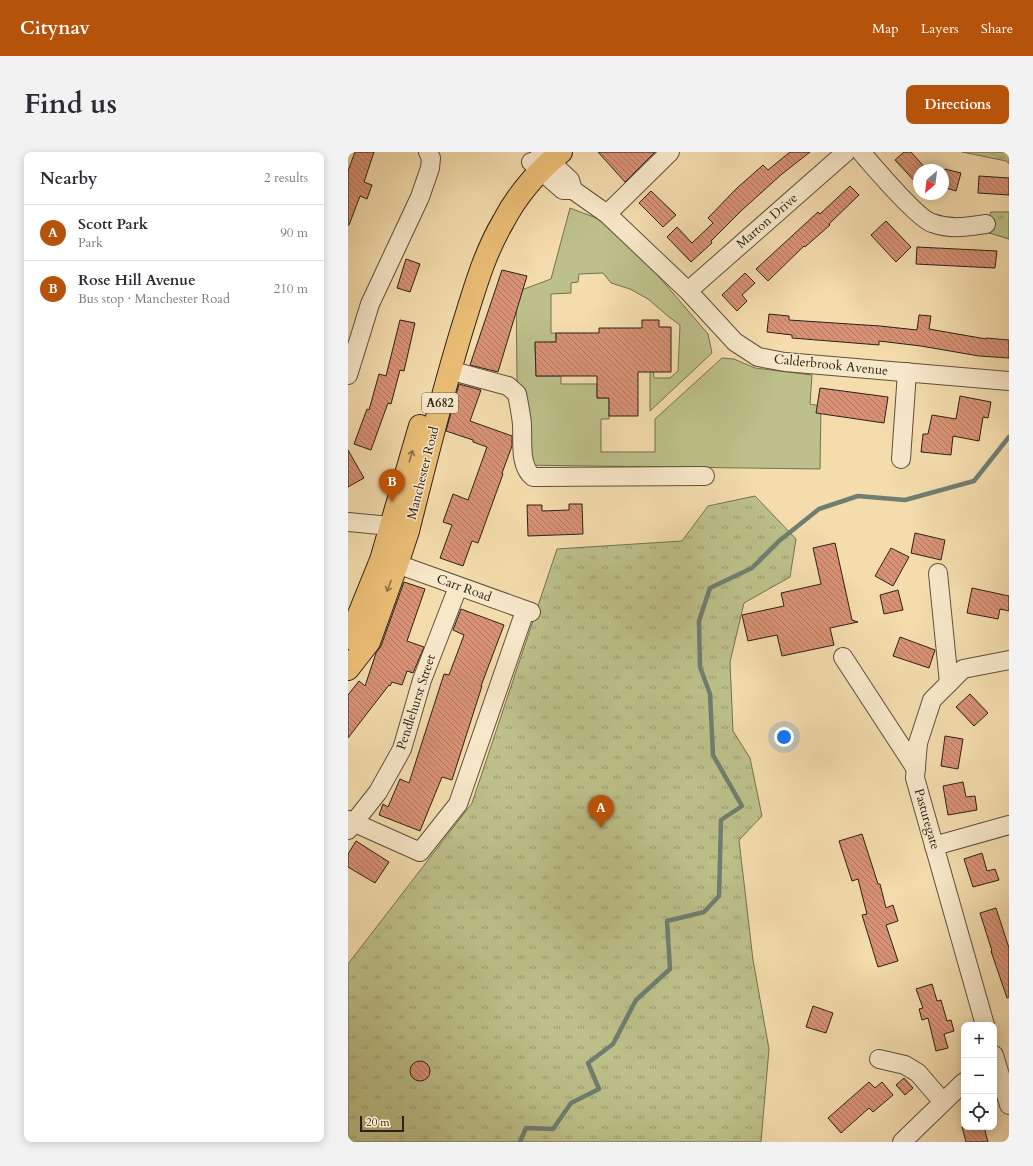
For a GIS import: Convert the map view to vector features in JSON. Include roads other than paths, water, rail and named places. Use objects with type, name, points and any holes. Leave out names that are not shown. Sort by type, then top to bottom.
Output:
[{"type":"main road","name":"Manchester Road","points":[[348,669],[369,642],[389,562],[478,278],[489,250],[503,222],[544,158]]},
{"type":"main road","name":"Manchester Road","points":[[399,529],[457,304],[478,242],[489,218],[500,199],[512,183],[544,158]]},
{"type":"main road","name":"Manchester Road","points":[[348,638],[389,562]]},
{"type":"street","points":[[348,375],[370,304],[420,197],[430,168],[431,158],[428,152]]},
{"type":"street","points":[[607,214],[670,152]]},
{"type":"street","name":"Marton Drive","points":[[688,291],[846,152]]},
{"type":"street","points":[[861,152],[915,210],[930,223],[958,228],[986,224]]},
{"type":"street","name":"Calderbrook Avenue","points":[[544,158],[570,180],[574,190],[607,214],[688,291],[735,342],[758,357],[785,362],[1009,381]]},
{"type":"street","points":[[449,370],[508,386],[517,394],[522,423],[523,459],[527,473],[533,477],[705,476]]},
{"type":"street","points":[[901,459],[907,372]]},
{"type":"street","points":[[348,522],[399,529]]},
{"type":"street","name":"Carr Road","points":[[350,824],[420,852],[458,804],[528,612],[389,562]]},
{"type":"street","points":[[938,573],[949,683]]},
{"type":"street","name":"Pendlehurst Street","points":[[350,824],[378,792],[402,749],[422,680],[458,587]]},
{"type":"street","points":[[843,657],[916,769]]},
{"type":"street","name":"Pasturegate","points":[[984,1022],[915,778],[918,743],[932,700],[963,669],[1009,660]]},
{"type":"street","points":[[934,846],[1009,825]]},
{"type":"street","points":[[995,1058],[1009,1105]]},
{"type":"street","points":[[879,1059],[905,1064],[918,1073],[943,1102]]},
{"type":"street","points":[[902,1142],[961,1085]]},
{"type":"waterway","points":[[520,1142],[526,1128],[553,1129],[571,1103],[599,1089],[588,1063],[613,1044],[636,1000],[670,969],[667,921],[704,912],[719,896],[721,820],[742,806],[713,755],[710,694],[700,667],[699,621],[710,588],[752,568],[779,541],[819,509],[858,496],[905,500],[974,481],[1009,437]]},
{"type":"place","name":"Rose Hill Avenue","points":[[392,502]]},
{"type":"place","name":"Scott Park","points":[[601,828]]}]
